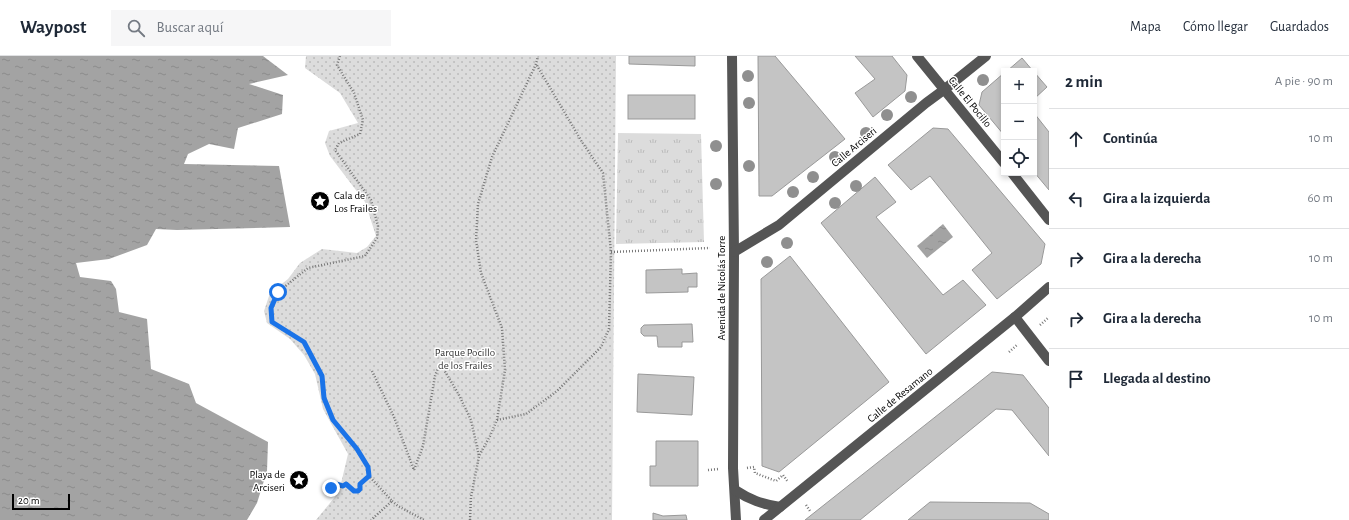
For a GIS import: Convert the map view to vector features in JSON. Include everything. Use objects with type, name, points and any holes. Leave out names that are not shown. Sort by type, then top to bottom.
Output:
[{"type":"street","name":"Avenida de Nicolás Torre","points":[[732,56],[734,252],[733,468],[736,520]]},
{"type":"street","name":"Calle El Pocillo","points":[[918,56],[1001,159]]},
{"type":"street","name":"Calle Arciseri","points":[[734,252],[779,224],[926,103],[986,56]]},
{"type":"street","points":[[1014,176],[1049,220]]},
{"type":"street","name":"Calle de Resamano","points":[[764,520],[1015,317],[1049,287]]},
{"type":"street","points":[[1015,317],[1049,361]]},
{"type":"street","points":[[735,490],[749,499],[780,507]]},
{"type":"path","points":[[340,56],[337,65],[354,92],[363,120],[360,134],[339,143],[335,150],[371,200],[378,226],[377,238],[365,256],[308,268],[278,292],[271,308],[272,322],[304,342],[322,376],[324,398],[333,420],[357,449],[368,467],[369,476],[398,506],[424,520]]},
{"type":"path","points":[[470,520],[471,497],[479,456],[497,420],[505,370],[502,328],[482,273],[476,240],[478,204],[492,157],[536,64],[538,56]]},
{"type":"path","points":[[497,420],[526,414],[557,391],[602,347],[609,329],[611,252],[603,173],[582,142],[536,64]]},
{"type":"path","points":[[611,252],[710,248]]},
{"type":"path","points":[[372,371],[394,417],[414,470],[423,446],[435,376],[440,363],[459,394],[471,420],[479,456]]},
{"type":"path","points":[[708,470],[754,467],[755,473],[776,481],[783,475],[810,511]]},
{"type":"path","points":[[326,485],[331,488],[336,484],[343,486],[346,484],[354,491],[358,491],[360,489],[360,484],[369,476]]},
{"type":"path","points":[[372,520],[392,501]]},
{"type":"green space","name":"Parque Pocillo de los Frailes","points":[[306,56],[616,56],[612,520],[316,520],[339,492],[348,454],[323,409],[315,374],[304,355],[290,339],[267,323],[264,311],[270,293],[288,279],[300,263],[322,249],[357,253],[367,247],[376,236],[365,202],[330,156],[325,143],[329,131],[358,123],[340,93],[305,68]]},
{"type":"green space","points":[[618,133],[701,134],[704,242],[616,244]]},
{"type":"water","points":[[0,56],[263,56],[288,75],[249,84],[283,95],[282,114],[238,128],[234,149],[209,144],[188,154],[184,164],[279,166],[290,227],[177,230],[156,229],[147,245],[109,259],[76,263],[80,277],[111,281],[116,289],[119,312],[147,319],[151,369],[189,384],[196,403],[268,442],[267,471],[257,503],[247,520],[0,520]]},
{"type":"water","points":[[943,224],[953,237],[927,258],[917,246]]},
{"type":"building","points":[[629,56],[695,56],[695,66],[629,64]]},
{"type":"building","points":[[758,56],[775,56],[845,139],[772,196],[759,196]]},
{"type":"building","points":[[855,56],[892,56],[907,75],[905,91],[873,117],[855,93],[875,79]]},
{"type":"building","points":[[1022,58],[1030,68],[1010,68]]},
{"type":"building","points":[[1037,75],[1047,87],[1037,96]]},
{"type":"building","points":[[1001,76],[1001,131],[979,105],[982,92]]},
{"type":"building","points":[[628,95],[695,95],[695,119],[628,119]]},
{"type":"building","points":[[1037,117],[1049,132],[1049,190],[1037,176]]},
{"type":"building","points":[[933,128],[948,129],[1045,244],[1041,264],[997,299],[972,270],[992,253],[930,176],[911,190],[888,165]]},
{"type":"building","points":[[875,177],[896,202],[876,217],[943,295],[963,280],[986,305],[926,354],[821,223]]},
{"type":"building","points":[[790,256],[889,382],[779,472],[762,466],[761,279]]},
{"type":"building","points":[[682,269],[682,274],[697,273],[697,287],[688,287],[688,292],[646,293],[646,270]]},
{"type":"building","points":[[692,324],[693,342],[682,342],[682,347],[658,347],[657,336],[644,336],[641,333],[641,328],[644,325]]},
{"type":"building","points":[[992,372],[1023,375],[1049,408],[1049,456],[1012,410],[996,409],[860,520],[805,520]]},
{"type":"building","points":[[638,374],[694,377],[692,415],[637,412]]},
{"type":"building","points":[[656,441],[698,441],[698,486],[650,486],[650,466],[656,466]]},
{"type":"building","points":[[930,502],[1030,503],[1049,514],[1049,520],[908,520]]},
{"type":"building","points":[[653,513],[663,516],[686,515],[687,520],[653,520]]},
{"type":"place","name":"Cala de Los Frailes","points":[[320,201]]},
{"type":"place","name":"Playa de Arciseri","points":[[299,480]]},
{"type":"route","points":[[278,292],[271,308],[272,322],[304,342],[322,376],[324,398],[333,420],[357,449],[368,467],[369,476],[360,484],[360,489],[358,491],[354,491],[346,484],[343,486],[336,484],[331,488]]}]
